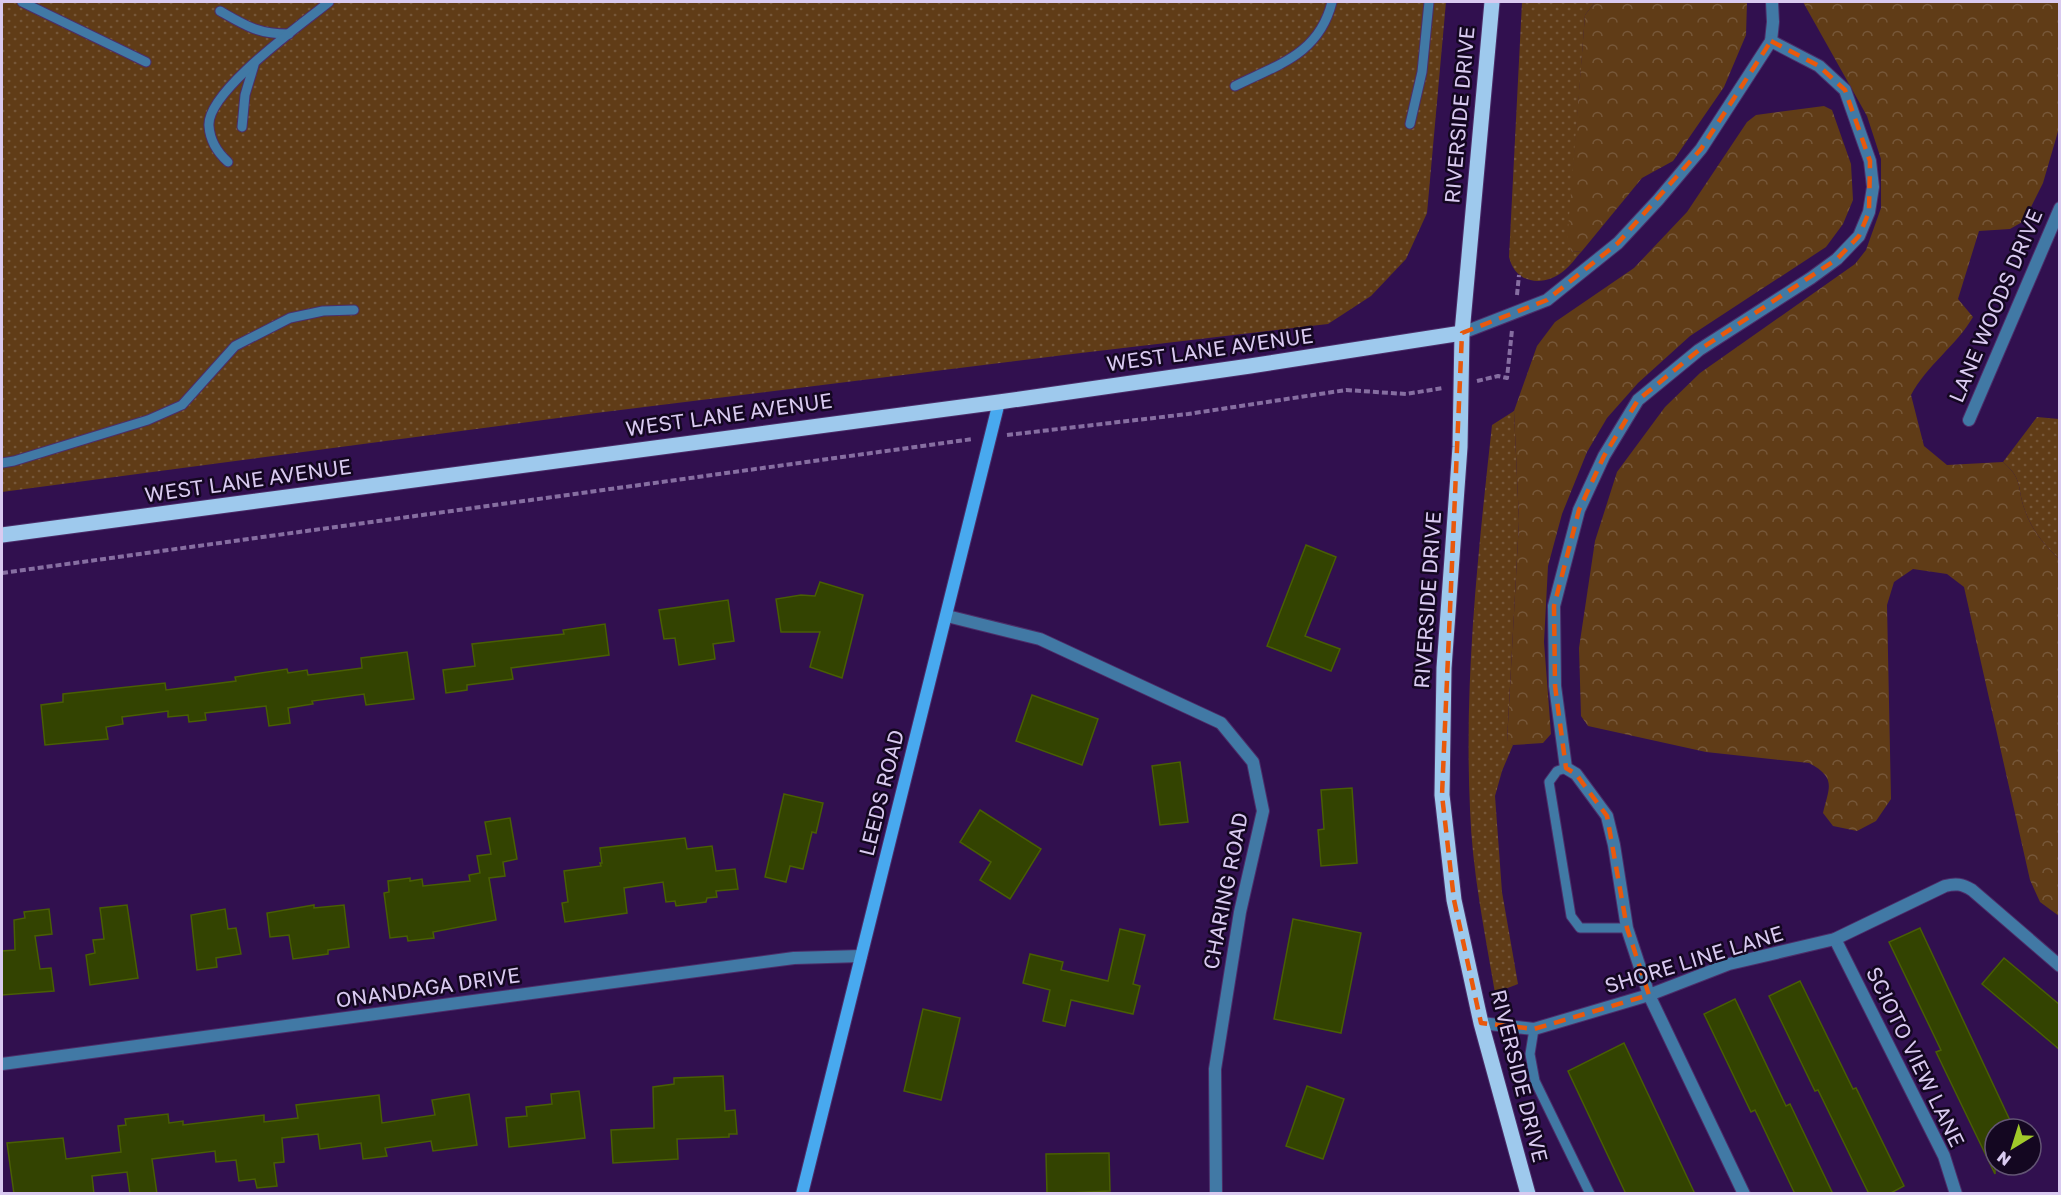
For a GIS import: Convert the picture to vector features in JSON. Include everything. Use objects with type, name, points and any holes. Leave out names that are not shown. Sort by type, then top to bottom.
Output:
[{"type":"main road","name":"RIVERSIDE DRIVE","points":[[1492,2],[1462,333],[1460,447],[1444,668],[1442,795],[1454,900],[1481,1023],[1527,1194]]},
{"type":"main road","name":"WEST LANE AVENUE","points":[[2,535],[999,402],[1462,333]]},
{"type":"street","points":[[1462,333],[1547,300],[1618,243],[1701,150],[1771,41],[1772,2]]},
{"type":"street","points":[[1744,1194],[1649,995],[1627,928],[1607,816],[1576,774],[1566,768],[1555,686],[1554,606],[1579,510],[1604,456],[1638,400],[1699,350],[1837,259],[1859,236],[1869,212],[1873,187],[1870,160],[1845,90],[1819,66],[1771,41]]},
{"type":"street","name":"LANE WOODS DRIVE","points":[[1969,420],[2060,208]]},
{"type":"street","name":"LEEDS ROAD","points":[[802,1194],[999,402]]},
{"type":"street","name":"CHARING ROAD","points":[[947,616],[1040,639],[1221,723],[1252,762],[1263,811],[1240,912],[1215,1069],[1216,1194]]},
{"type":"street","name":"SHORE LINE LANE","points":[[1481,1023],[1534,1029],[1649,995],[1729,964],[1835,939],[1945,886],[1954,884],[1964,885],[1971,890],[2060,966]]},
{"type":"street","name":"SCIOTO VIEW LANE","points":[[1835,939],[1944,1155],[1956,1194]]},
{"type":"street","name":"ONANDAGA DRIVE","points":[[2,1064],[794,958],[861,956]]},
{"type":"lane","points":[[22,2],[146,62]]},
{"type":"lane","points":[[228,162],[216,151],[208,125],[214,107],[226,91],[254,64],[328,2]]},
{"type":"lane","points":[[1235,86],[1300,53],[1321,31],[1332,2]]},
{"type":"lane","points":[[1410,124],[1422,72],[1429,2]]},
{"type":"lane","points":[[220,11],[250,28],[269,34],[290,34]]},
{"type":"lane","points":[[242,127],[245,94],[254,64]]},
{"type":"lane","points":[[2,463],[148,420],[183,405],[235,346],[290,318],[323,311],[354,309]]},
{"type":"lane","points":[[1566,768],[1557,771],[1549,782],[1571,916],[1580,928],[1627,928]]},
{"type":"lane","points":[[1534,1029],[1530,1054],[1534,1081],[1590,1194]]},
{"type":"path","points":[[2,573],[990,436],[1188,414],[1346,390],[1406,394],[1498,376],[1507,378],[1519,275]]},
{"type":"highlighted area","points":[[1771,41],[1819,66],[1845,90],[1870,161],[1869,212],[1859,236],[1837,259],[1699,350],[1638,400],[1604,456],[1579,510],[1554,606],[1555,686],[1566,768],[1576,774],[1607,816],[1627,928],[1649,995],[1534,1029],[1481,1023],[1454,900],[1442,795],[1462,333],[1547,300],[1618,243],[1701,149]]},
{"type":"green space","points":[[2,2],[1446,2],[1427,213],[1406,259],[1371,296],[1328,324],[588,414],[2,492]]},
{"type":"green space","points":[[1522,2],[1595,2],[1585,15],[1568,242],[1572,252],[1582,251],[1558,275],[1541,281],[1533,281],[1518,274],[1509,257]]},
{"type":"green space","points":[[1595,2],[1747,2],[1746,35],[1724,87],[1673,161],[1642,178],[1582,251],[1572,252],[1567,242],[1585,15]]},
{"type":"green space","points":[[1803,2],[2059,2],[2059,128],[2043,183],[2024,221],[2010,229],[1979,231],[1958,299],[1973,317],[1925,374],[1911,395],[1924,446],[1947,465],[2003,462],[2017,480],[2023,505],[2032,526],[2059,559],[2059,916],[2040,902],[2030,880],[1964,587],[1947,574],[1913,569],[1894,582],[1887,605],[1891,799],[1876,821],[1857,831],[1833,826],[1823,813],[1829,784],[1824,773],[1809,763],[1706,752],[1588,726],[1581,716],[1579,648],[1595,541],[1617,472],[1665,407],[1700,373],[1855,264],[1866,250],[1881,208],[1881,159],[1867,116]]},
{"type":"green space","points":[[1824,106],[1832,110],[1851,164],[1853,200],[1843,224],[1826,247],[1690,336],[1638,383],[1607,418],[1587,452],[1562,514],[1548,566],[1544,642],[1551,734],[1543,743],[1513,745],[1507,742],[1519,521],[1514,411],[1537,346],[1555,322],[1634,268],[1687,212],[1747,122],[1756,115]]},
{"type":"green space","points":[[1514,411],[1519,521],[1507,741],[1513,745],[1495,796],[1502,892],[1518,984],[1495,993],[1473,855],[1469,713],[1477,569],[1492,425]]},
{"type":"green space","points":[[2037,417],[2059,419],[2059,559],[2032,526],[2023,505],[2017,480],[2003,462]]},
{"type":"building","points":[[1306,545],[1336,557],[1305,636],[1340,649],[1331,671],[1267,646]]},
{"type":"building","points":[[820,582],[863,595],[842,678],[810,667],[820,632],[781,632],[776,599],[801,595],[815,596]]},
{"type":"building","points":[[728,600],[734,641],[713,644],[715,659],[679,665],[675,638],[664,639],[659,610]]},
{"type":"building","points":[[605,624],[609,655],[511,668],[513,679],[467,685],[467,690],[446,693],[443,670],[475,666],[472,644],[564,634],[563,630]]},
{"type":"building","points":[[407,652],[414,699],[366,705],[364,694],[312,701],[313,704],[288,708],[290,723],[269,726],[266,706],[205,713],[206,720],[189,722],[188,715],[168,717],[168,711],[122,717],[123,724],[106,727],[108,739],[45,745],[41,705],[63,702],[63,694],[165,683],[166,690],[236,681],[235,677],[287,669],[288,673],[307,670],[308,675],[362,668],[361,658]]},
{"type":"building","points":[[1032,695],[1098,719],[1082,765],[1016,741]]},
{"type":"building","points":[[1180,762],[1188,822],[1160,825],[1152,766]]},
{"type":"building","points":[[1352,788],[1357,863],[1321,866],[1318,830],[1324,829],[1321,790]]},
{"type":"building","points":[[784,794],[823,803],[816,833],[812,832],[803,869],[790,866],[786,882],[765,877]]},
{"type":"building","points":[[980,810],[1041,849],[1010,899],[980,880],[991,862],[960,842]]},
{"type":"building","points":[[510,818],[517,859],[503,862],[505,876],[489,878],[496,920],[433,932],[434,938],[408,941],[407,936],[390,938],[384,893],[389,892],[388,881],[422,879],[423,886],[470,881],[469,875],[480,873],[477,856],[491,854],[485,822]]},
{"type":"building","points":[[685,838],[687,849],[712,846],[716,871],[735,869],[738,889],[716,891],[717,897],[707,898],[706,902],[676,906],[675,901],[666,902],[663,882],[624,888],[627,913],[565,922],[562,903],[568,902],[564,871],[601,866],[600,848]]},
{"type":"building","points":[[127,905],[138,978],[90,985],[86,955],[95,953],[93,940],[104,939],[100,908]]},
{"type":"building","points":[[314,905],[314,908],[344,905],[349,947],[328,950],[328,954],[293,959],[289,935],[270,937],[267,913]]},
{"type":"building","points":[[49,909],[52,934],[35,936],[40,969],[51,968],[54,991],[2,995],[2,951],[15,950],[14,920],[25,918],[24,912]]},
{"type":"building","points":[[225,909],[228,929],[236,928],[241,954],[216,958],[217,967],[197,970],[191,915]]},
{"type":"building","points":[[1293,919],[1361,933],[1341,1033],[1274,1019]]},
{"type":"building","points":[[1920,928],[2008,1117],[1983,1117],[1983,1149],[1936,1052],[1941,1050],[1889,942]]},
{"type":"building","points":[[1120,929],[1145,935],[1133,984],[1140,986],[1133,1014],[1071,1000],[1065,1026],[1043,1021],[1050,990],[1023,983],[1030,954],[1063,962],[1061,970],[1108,981]]},
{"type":"building","points":[[2004,958],[2060,1005],[2060,1050],[1982,984]]},
{"type":"building","points":[[1800,981],[1904,1186],[1889,1194],[1869,1194],[1769,996]]},
{"type":"building","points":[[1735,999],[1786,1106],[1790,1104],[1833,1194],[1795,1194],[1755,1110],[1751,1112],[1704,1014]]},
{"type":"building","points":[[923,1009],[960,1018],[941,1100],[904,1091]]},
{"type":"building","points":[[1624,1043],[1695,1194],[1626,1194],[1568,1071]]},
{"type":"building","points":[[723,1076],[725,1111],[735,1110],[737,1134],[729,1134],[729,1137],[677,1139],[678,1159],[613,1163],[611,1130],[654,1128],[653,1087],[674,1084],[674,1078]]},
{"type":"building","points":[[1307,1086],[1344,1099],[1323,1159],[1286,1146]]},
{"type":"building","points":[[579,1091],[585,1138],[509,1147],[506,1118],[527,1116],[526,1107],[552,1104],[551,1094]]},
{"type":"building","points":[[469,1094],[477,1145],[433,1151],[431,1141],[385,1148],[387,1156],[363,1159],[361,1143],[320,1149],[318,1134],[282,1138],[284,1162],[274,1163],[277,1186],[257,1188],[255,1179],[239,1181],[236,1160],[216,1162],[215,1151],[152,1159],[157,1194],[130,1194],[127,1172],[92,1176],[94,1194],[14,1194],[7,1143],[63,1138],[66,1159],[121,1152],[118,1126],[126,1125],[125,1119],[168,1114],[169,1123],[183,1121],[183,1125],[264,1115],[264,1122],[298,1118],[296,1105],[379,1095],[382,1123],[435,1115],[432,1100]]},
{"type":"building","points":[[1109,1153],[1110,1191],[1047,1194],[1046,1154]]}]
